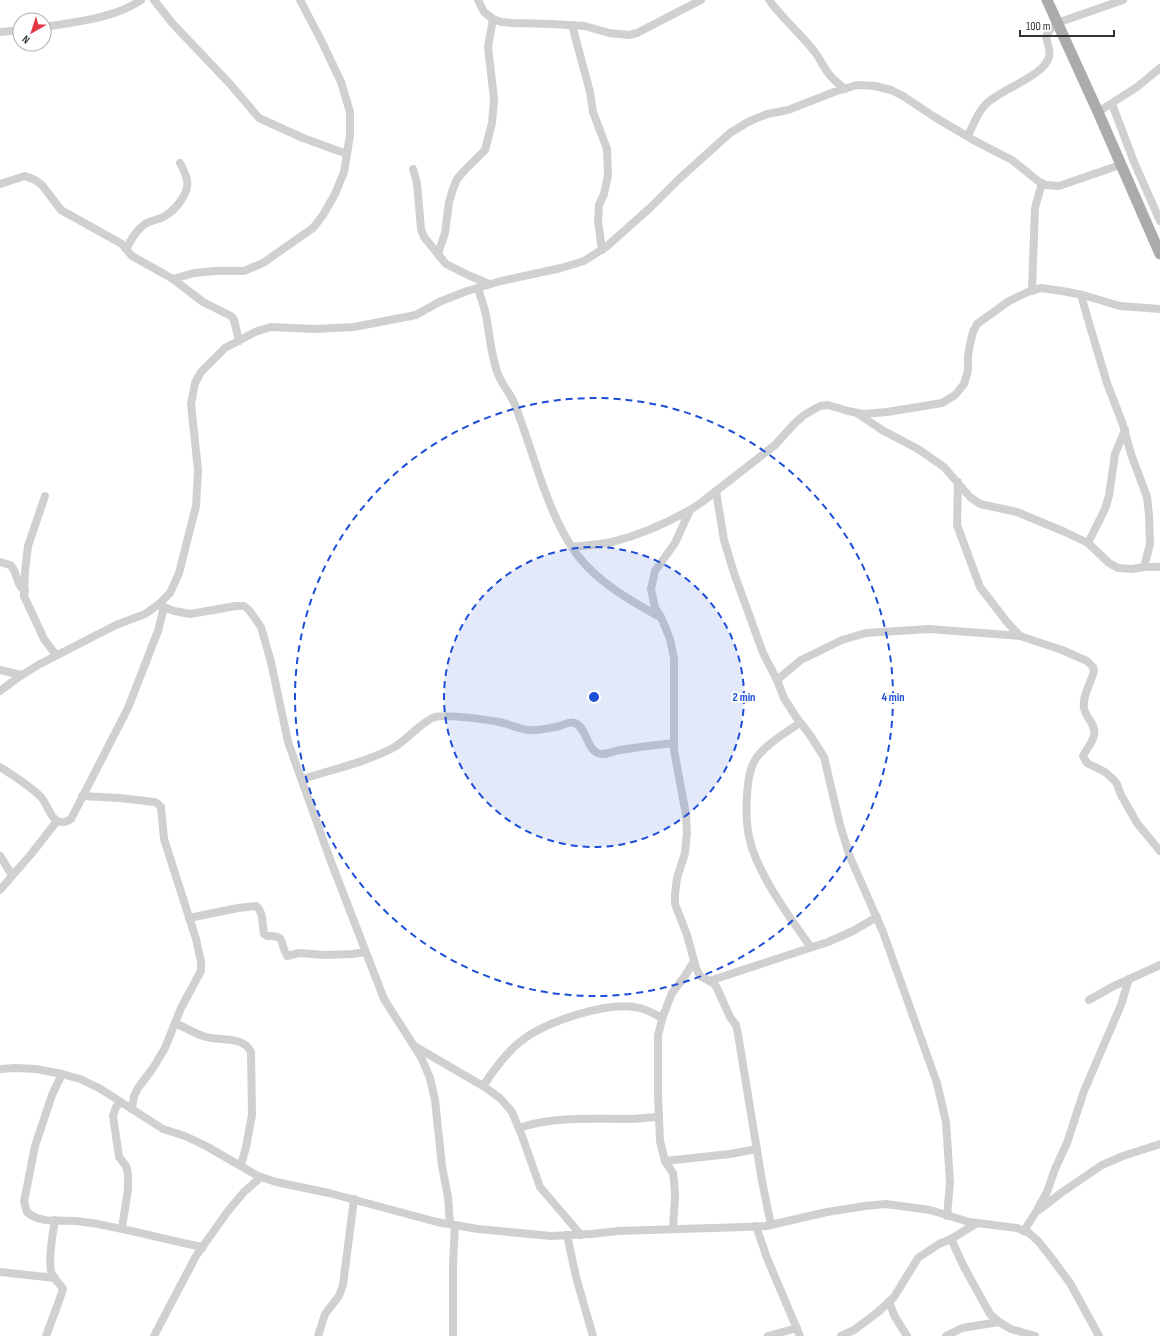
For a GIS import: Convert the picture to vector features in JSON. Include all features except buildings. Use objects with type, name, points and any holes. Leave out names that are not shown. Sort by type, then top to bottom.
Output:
[{"type":"main road","points":[[1048,0],[1160,254]]},
{"type":"street","points":[[52,26],[88,20],[124,9],[141,0]]},
{"type":"street","points":[[154,0],[173,24],[230,84],[259,118],[303,138],[347,154]]},
{"type":"street","points":[[173,279],[194,273],[244,271],[263,263],[313,228],[323,215],[335,194],[344,172],[350,135],[350,112],[341,82],[300,0]]},
{"type":"street","points":[[478,0],[484,12],[493,19],[512,23],[585,26],[608,33],[629,35],[637,33],[701,0]]},
{"type":"street","points":[[769,0],[786,21],[815,51],[828,73],[845,89]]},
{"type":"street","points":[[968,136],[977,116],[985,104],[1002,91],[1034,74],[1046,64],[1049,52],[1046,36],[1057,23],[1123,0]]},
{"type":"street","points":[[438,254],[445,233],[449,202],[457,179],[485,150],[492,123],[494,99],[488,47],[493,19]]},
{"type":"street","points":[[572,25],[590,92],[593,112],[607,149],[608,175],[604,194],[599,205],[598,221],[602,250]]},
{"type":"street","points":[[0,32],[12,31]]},
{"type":"street","points":[[1098,112],[1112,104],[1160,68]]},
{"type":"street","points":[[0,767],[30,786],[48,806],[52,817],[65,822],[71,819],[128,708],[158,631],[161,606],[170,593],[179,573],[196,506],[198,470],[191,404],[195,384],[201,372],[225,348],[255,332],[271,327],[315,329],[354,327],[416,315],[438,302],[489,284],[561,268],[584,261],[602,250],[650,208],[730,133],[748,122],[767,114],[788,110],[857,85],[875,86],[892,90],[968,136],[1012,160],[1042,183],[1052,187],[1059,186],[1120,165]]},
{"type":"street","points":[[1112,104],[1134,162],[1160,221]]},
{"type":"street","points":[[126,249],[133,237],[145,224],[164,217],[178,206],[184,195],[188,182],[180,163]]},
{"type":"street","points":[[413,169],[417,183],[421,229],[424,237],[446,264],[489,284]]},
{"type":"street","points":[[0,184],[25,176],[35,180],[42,185],[61,210],[122,244],[132,256],[173,279],[203,302],[231,316],[234,320],[239,341]]},
{"type":"street","points":[[1032,291],[1035,208],[1042,183]]},
{"type":"street","points":[[478,288],[485,311],[498,374],[515,403],[551,504],[564,533],[578,556],[594,573],[612,588],[661,617]]},
{"type":"street","points":[[572,547],[611,542],[639,534],[669,522],[690,510],[716,491],[775,445],[804,415],[820,406],[828,405],[863,414],[917,408],[942,403],[955,395],[964,384],[968,371],[970,344],[973,332],[978,324],[1009,301],[1032,291],[1041,288],[1062,290],[1120,306],[1160,308]]},
{"type":"street","points":[[1081,295],[1088,324],[1107,383],[1125,430],[1131,454],[1147,497],[1150,544],[1144,567]]},
{"type":"street","points":[[857,412],[882,430],[918,449],[944,466],[970,497],[980,504],[1017,512],[1088,543],[1109,563],[1118,568],[1132,569],[1160,567]]},
{"type":"street","points":[[1088,543],[1105,509],[1109,496],[1115,454],[1125,430]]},
{"type":"street","points":[[958,482],[957,525],[980,587],[1007,622],[1020,636]]},
{"type":"street","points":[[716,491],[724,540],[734,573],[763,653],[777,680],[784,698],[824,757],[840,825],[850,857],[861,886],[877,917],[936,1083],[946,1122],[950,1183],[947,1216]]},
{"type":"street","points":[[45,496],[28,546],[24,596],[44,639],[56,655]]},
{"type":"street","points":[[690,510],[675,543],[654,571],[651,589],[655,608],[661,617],[670,639],[674,658],[674,744],[686,815],[687,832],[685,853],[677,878],[675,904],[700,976],[716,986],[728,1013],[736,1025],[762,1181],[771,1225]]},
{"type":"street","points":[[0,562],[10,566],[13,569],[20,588],[24,591]]},
{"type":"street","points":[[0,691],[22,675],[56,655],[116,625],[161,606],[190,614],[244,606],[255,617],[261,627],[271,662],[288,742],[365,952],[384,999],[421,1057],[430,1078],[435,1100],[442,1166],[453,1225],[453,1336]]},
{"type":"street","points":[[777,680],[801,660],[842,640],[866,633],[929,629],[1020,636],[1062,650],[1087,662],[1093,667],[1094,672],[1084,700],[1084,707],[1087,717],[1094,727],[1095,736],[1083,756],[1085,761],[1105,772],[1113,779],[1142,830],[1160,851]]},
{"type":"street","points":[[0,670],[22,675]]},
{"type":"street","points":[[302,779],[363,760],[392,749],[409,737],[421,725],[435,718],[445,716],[500,722],[516,728],[530,730],[576,723],[581,728],[592,748],[598,753],[602,754],[618,750],[674,744]]},
{"type":"street","points":[[800,723],[765,748],[756,758],[747,786],[746,814],[750,841],[758,862],[791,920],[810,946]]},
{"type":"street","points":[[82,796],[154,802],[161,807],[164,838],[201,962],[201,971],[181,1008],[165,1048],[134,1096],[132,1109]]},
{"type":"street","points":[[0,890],[32,854],[57,820]]},
{"type":"street","points":[[0,856],[12,875]]},
{"type":"street","points":[[189,918],[250,905],[256,906],[261,912],[264,934],[267,936],[278,936],[281,939],[287,956],[299,953],[325,956],[365,952]]},
{"type":"street","points":[[709,981],[754,967],[810,946],[828,942],[853,931],[877,917]]},
{"type":"street","points":[[673,1229],[676,1196],[673,1173],[665,1162],[660,1141],[657,1063],[658,1035],[662,1018],[672,993],[694,962]]},
{"type":"street","points":[[1089,1000],[1112,987],[1160,966]]},
{"type":"street","points":[[1024,1231],[1047,1192],[1055,1169],[1067,1143],[1084,1091],[1121,1005],[1129,979]]},
{"type":"street","points":[[483,1086],[496,1066],[520,1042],[536,1031],[552,1023],[600,1009],[629,1007],[639,1007],[662,1018]]},
{"type":"street","points":[[175,1023],[204,1037],[243,1043],[249,1047],[252,1052],[252,1115],[246,1147],[240,1165]]},
{"type":"street","points":[[414,1045],[483,1086],[500,1098],[512,1112],[540,1187],[580,1234]]},
{"type":"street","points":[[0,1070],[16,1068],[36,1069],[62,1074],[87,1082],[163,1129],[185,1136],[206,1146],[261,1177],[282,1184],[354,1199],[453,1225],[551,1236],[618,1231],[771,1225],[834,1211],[886,1204],[923,1209],[977,1223],[1006,1225],[1019,1228],[1038,1241],[1070,1283],[1099,1336]]},
{"type":"street","points":[[62,1074],[52,1095],[39,1131],[24,1202],[27,1212],[31,1216],[37,1218],[77,1221],[122,1228],[167,1240],[203,1247]]},
{"type":"street","points":[[121,1102],[116,1108],[113,1116],[119,1157],[126,1166],[128,1174],[128,1189],[122,1228]]},
{"type":"street","points":[[519,1128],[531,1124],[591,1118],[639,1119],[659,1117]]},
{"type":"street","points":[[1036,1213],[1102,1164],[1160,1144]]},
{"type":"street","points":[[665,1162],[757,1149]]},
{"type":"street","points":[[154,1336],[189,1268],[203,1247],[240,1197],[261,1177]]},
{"type":"street","points":[[318,1336],[325,1314],[339,1296],[343,1285],[354,1199]]},
{"type":"street","points":[[46,1336],[63,1289],[52,1275],[50,1268],[50,1256],[55,1220]]},
{"type":"street","points":[[841,1336],[854,1330],[889,1302],[918,1258],[977,1223]]},
{"type":"street","points":[[756,1226],[767,1258],[800,1336]]},
{"type":"street","points":[[567,1235],[576,1277],[593,1336]]},
{"type":"street","points":[[951,1239],[964,1267],[990,1314],[999,1322],[1011,1329],[1035,1336]]},
{"type":"street","points":[[0,1272],[55,1278]]},
{"type":"street","points":[[889,1302],[895,1318],[907,1336]]},
{"type":"street","points":[[946,1336],[962,1328],[999,1322]]},
{"type":"street","points":[[768,1336],[797,1328]]}]
